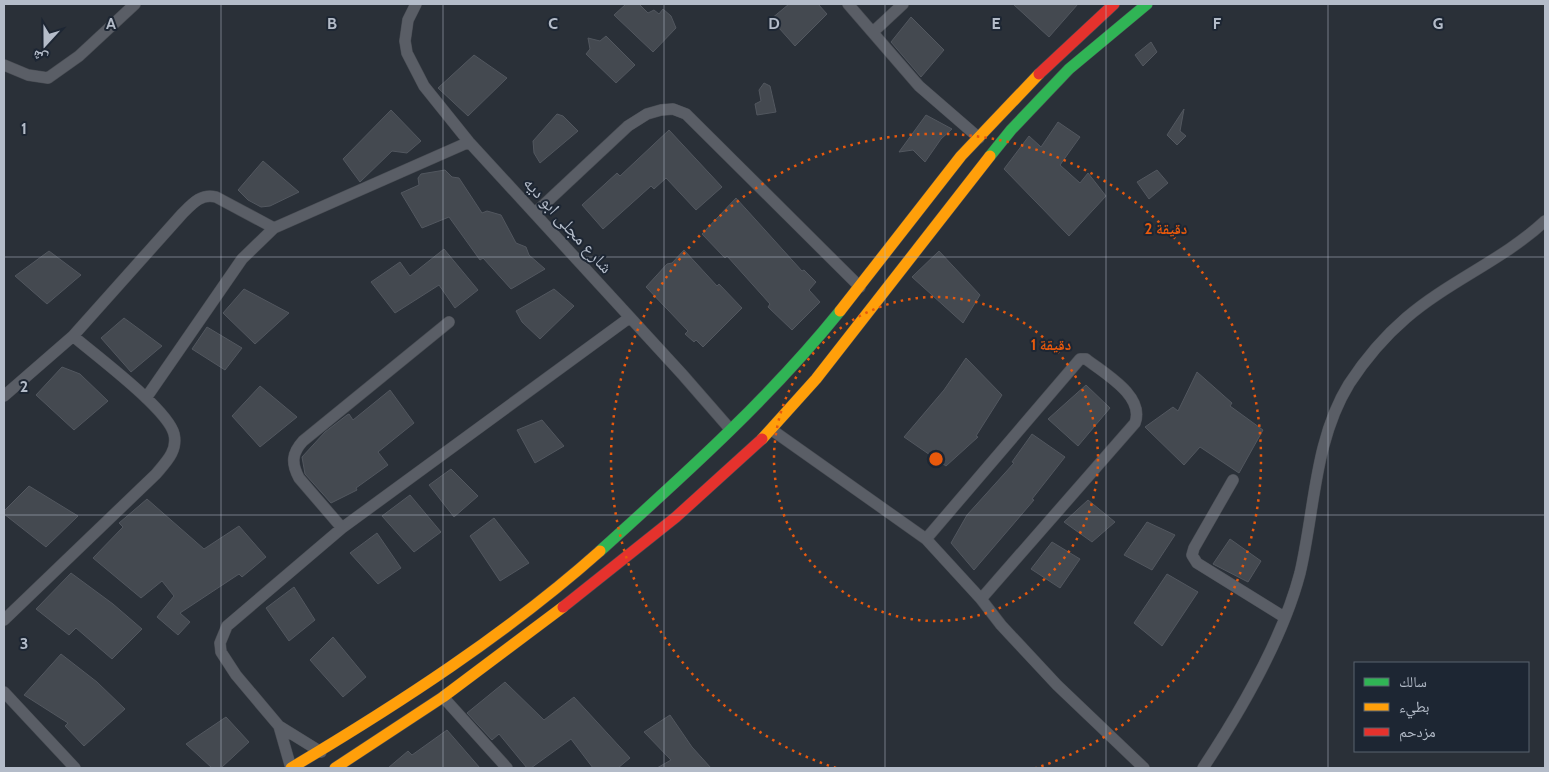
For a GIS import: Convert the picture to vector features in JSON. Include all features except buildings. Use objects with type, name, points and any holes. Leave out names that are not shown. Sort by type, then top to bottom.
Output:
[{"type":"main road","points":[[291,768],[321,752],[463,656],[568,579],[608,544],[766,395],[809,348],[860,287],[961,156],[1024,88],[1114,4]]},
{"type":"main road","points":[[336,768],[443,697],[540,625],[639,548],[772,430],[816,379],[1011,130],[1069,69],[1147,4]]},
{"type":"main road","points":[[527,610],[540,625]]},
{"type":"street","points":[[4,65],[28,75],[48,78],[79,56],[135,4]]},
{"type":"street","name":"شارع مجلى ابو ديه","points":[[416,4],[408,20],[406,30],[407,53],[424,86],[469,142],[730,429]]},
{"type":"street","points":[[848,4],[919,86],[979,138]]},
{"type":"street","points":[[873,32],[904,4]]},
{"type":"street","points":[[535,213],[628,126],[647,114],[673,109],[686,114],[860,287]]},
{"type":"street","points":[[146,398],[242,259],[274,228],[469,142]]},
{"type":"street","points":[[4,396],[73,336],[182,214],[200,198],[210,196],[216,198],[274,228]]},
{"type":"street","points":[[1203,768],[1256,677],[1284,617],[1299,574],[1317,475],[1328,428],[1349,384],[1371,355],[1405,318],[1501,255],[1545,222]]},
{"type":"street","points":[[321,752],[279,726],[236,675],[221,652],[223,634],[227,626],[342,528],[629,318]]},
{"type":"street","points":[[342,528],[299,478],[294,468],[294,452],[303,440],[449,322]]},
{"type":"street","points":[[4,620],[170,459],[174,447],[174,434],[170,425],[146,398],[73,336]]},
{"type":"street","points":[[926,538],[1080,359],[1086,359],[1108,376],[1136,403],[1138,410],[1136,423],[981,599]]},
{"type":"street","points":[[772,430],[926,538],[981,599],[1001,625],[1063,691],[1144,768]]},
{"type":"street","points":[[1233,480],[1194,548],[1192,555],[1197,563],[1284,617]]},
{"type":"street","points":[[4,692],[75,768]]},
{"type":"street","points":[[443,697],[507,768]]},
{"type":"street","points":[[279,726],[291,768]]},
{"type":"traffic: fast","points":[[990,156],[1011,130],[1069,69],[1147,4]]},
{"type":"traffic: fast","points":[[600,551],[725,436],[784,375],[840,311]]},
{"type":"traffic: slow","points":[[840,311],[961,156],[1039,74]]},
{"type":"traffic: slow","points":[[762,439],[816,379],[990,156]]},
{"type":"traffic: slow","points":[[291,768],[451,667],[528,611],[600,551]]},
{"type":"traffic: slow","points":[[335,768],[443,697],[563,607]]},
{"type":"traffic: jam","points":[[1039,74],[1114,4]]},
{"type":"traffic: jam","points":[[563,607],[676,517],[762,439]]}]
